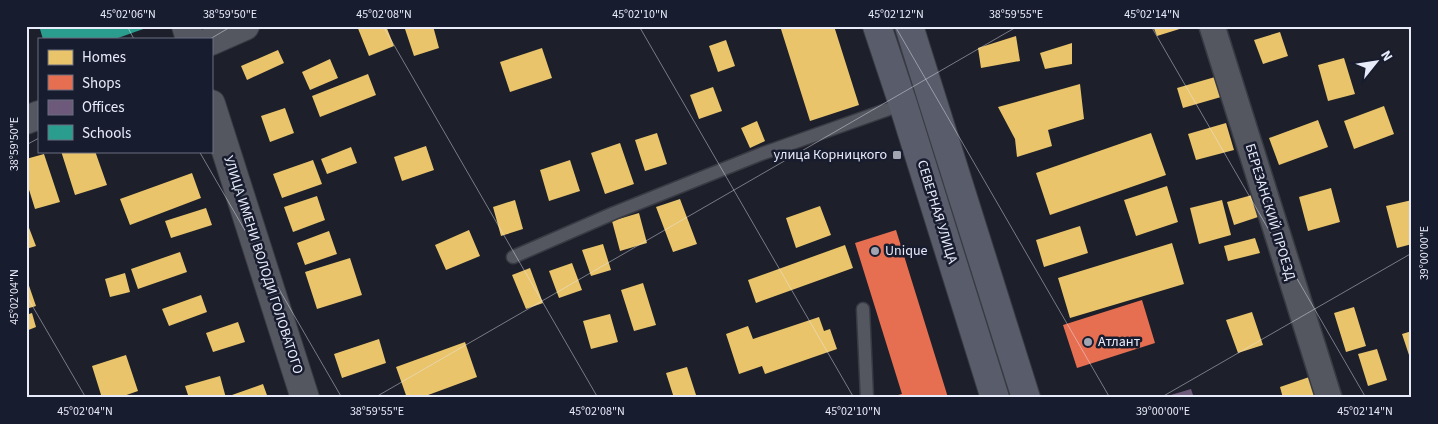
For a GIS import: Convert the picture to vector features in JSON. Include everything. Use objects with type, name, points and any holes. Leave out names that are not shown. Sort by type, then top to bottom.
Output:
[{"type":"main road","name":"СЕВЕРНАЯ УЛИЦА","points":[[876,26],[903,104],[995,398]]},
{"type":"main road","name":"СЕВЕРНАЯ УЛИЦА","points":[[909,26],[1026,398]]},
{"type":"street","points":[[186,26],[190,38]]},
{"type":"street","points":[[212,41],[245,26]]},
{"type":"street","name":"БЕРЕЗАНСКИЙ ПРОЕЗД","points":[[1212,26],[1329,398]]},
{"type":"street","name":"УЛИЦА ИМЕНИ ВОЛОДИ ГОЛОВАТОГО","points":[[212,107],[305,398]]},
{"type":"street","points":[[26,120],[38,115]]},
{"type":"lane","points":[[513,257],[614,213],[752,157],[903,104]]},
{"type":"lane","points":[[863,309],[867,398]]},
{"type":"building: Homes","points":[[357,26],[386,26],[394,46],[369,56]]},
{"type":"building: Homes","points":[[404,26],[433,26],[439,48],[414,56]]},
{"type":"building: Homes","points":[[780,26],[834,26],[859,105],[810,121]]},
{"type":"building: Homes","points":[[1153,26],[1186,26],[1186,27],[1157,36]]},
{"type":"building: Homes","points":[[1280,32],[1288,56],[1263,64],[1254,40]]},
{"type":"building: Homes","points":[[1016,36],[1020,61],[981,68],[978,48]]},
{"type":"building: Homes","points":[[726,40],[735,66],[718,72],[709,46]]},
{"type":"building: Homes","points":[[1072,43],[1072,64],[1045,69],[1040,53]]},
{"type":"building: Homes","points":[[542,48],[552,78],[510,92],[500,62]]},
{"type":"building: Homes","points":[[278,50],[284,63],[247,80],[241,66]]},
{"type":"building: Homes","points":[[1344,58],[1355,94],[1328,101],[1318,65]]},
{"type":"building: Homes","points":[[330,59],[338,78],[310,90],[302,72]]},
{"type":"building: Homes","points":[[368,74],[376,95],[320,117],[312,96]]},
{"type":"building: Homes","points":[[1215,77],[1221,97],[1183,108],[1177,88]]},
{"type":"building: Homes","points":[[1080,84],[1084,119],[1048,130],[1052,146],[1017,157],[1015,139],[998,107]]},
{"type":"building: Homes","points":[[713,87],[722,111],[699,119],[690,95]]},
{"type":"building: Homes","points":[[1384,106],[1394,134],[1354,149],[1344,121]]},
{"type":"building: Homes","points":[[285,108],[294,133],[270,142],[261,116]]},
{"type":"building: Homes","points":[[1318,120],[1328,147],[1279,165],[1269,138]]},
{"type":"building: Homes","points":[[757,121],[765,141],[750,148],[741,128]]},
{"type":"building: Homes","points":[[1226,123],[1234,150],[1196,160],[1188,134]]},
{"type":"building: Homes","points":[[657,133],[667,164],[645,171],[635,140]]},
{"type":"building: Homes","points":[[1151,133],[1166,175],[1050,215],[1036,173]]},
{"type":"building: Homes","points":[[620,143],[634,184],[605,194],[591,153]]},
{"type":"building: Homes","points":[[426,146],[434,170],[402,181],[394,157]]},
{"type":"building: Homes","points":[[351,147],[357,163],[327,174],[321,159]]},
{"type":"building: Homes","points":[[61,152],[95,152],[107,185],[75,195]]},
{"type":"building: Homes","points":[[44,154],[60,202],[35,209],[26,180],[26,159]]},
{"type":"building: Homes","points":[[313,160],[322,184],[282,198],[273,174]]},
{"type":"building: Homes","points":[[570,160],[580,191],[549,201],[540,170]]},
{"type":"building: Homes","points":[[192,173],[201,198],[130,225],[120,199]]},
{"type":"building: Homes","points":[[1167,186],[1178,222],[1136,236],[1124,200]]},
{"type":"building: Homes","points":[[1331,188],[1340,222],[1308,231],[1299,197]]},
{"type":"building: Homes","points":[[1252,195],[1258,217],[1234,225],[1227,202]]},
{"type":"building: Homes","points":[[317,196],[325,220],[293,232],[284,207]]},
{"type":"building: Homes","points":[[680,199],[697,244],[673,252],[656,207]]},
{"type":"building: Homes","points":[[515,200],[523,229],[501,236],[493,207]]},
{"type":"building: Homes","points":[[1222,200],[1231,235],[1199,244],[1190,208]]},
{"type":"building: Homes","points":[[1412,200],[1412,244],[1397,248],[1386,206]]},
{"type":"building: Homes","points":[[820,206],[831,235],[796,248],[786,218]]},
{"type":"building: Homes","points":[[206,208],[212,225],[171,238],[165,221]]},
{"type":"building: Homes","points":[[639,213],[647,243],[620,251],[612,221]]},
{"type":"building: Homes","points":[[26,220],[36,246],[26,249]]},
{"type":"building: Homes","points":[[1080,226],[1088,253],[1044,267],[1036,240]]},
{"type":"building: Homes","points":[[469,230],[480,256],[446,270],[435,245]]},
{"type":"building: Homes","points":[[329,231],[337,254],[305,265],[297,243]]},
{"type":"building: Homes","points":[[1255,238],[1260,253],[1228,261],[1224,246]]},
{"type":"building: Homes","points":[[1172,243],[1184,284],[1070,318],[1058,278]]},
{"type":"building: Homes","points":[[603,244],[611,270],[591,276],[582,250]]},
{"type":"building: Homes","points":[[845,245],[853,268],[756,303],[748,280]]},
{"type":"building: Homes","points":[[180,252],[187,272],[138,289],[131,269]]},
{"type":"building: Homes","points":[[350,258],[362,295],[317,309],[305,272]]},
{"type":"building: Homes","points":[[572,263],[582,290],[559,298],[549,271]]},
{"type":"building: Homes","points":[[530,268],[543,303],[526,309],[512,275]]},
{"type":"building: Homes","points":[[125,273],[130,292],[110,297],[105,279]]},
{"type":"building: Homes","points":[[26,277],[36,306],[26,309]]},
{"type":"building: Homes","points":[[643,283],[656,325],[634,331],[621,290]]},
{"type":"building: Homes","points":[[201,295],[207,312],[169,326],[162,309]]},
{"type":"building: Homes","points":[[1354,307],[1366,346],[1346,352],[1334,313]]},
{"type":"building: Homes","points":[[1252,312],[1263,345],[1238,353],[1226,320]]},
{"type":"building: Homes","points":[[32,313],[36,327],[26,331],[26,315]]},
{"type":"building: Homes","points":[[610,314],[618,342],[591,349],[583,321]]},
{"type":"building: Homes","points":[[819,317],[824,331],[830,329],[837,349],[765,374],[762,366],[739,374],[726,334],[748,326],[753,339]]},
{"type":"building: Homes","points":[[238,322],[245,342],[213,352],[206,333]]},
{"type":"building: Homes","points":[[1412,331],[1412,361],[1411,361],[1402,334]]},
{"type":"building: Homes","points":[[379,339],[386,363],[342,378],[334,354]]},
{"type":"building: Homes","points":[[465,342],[477,377],[420,398],[407,398],[396,367]]},
{"type":"building: Homes","points":[[1377,349],[1387,380],[1368,386],[1358,354]]},
{"type":"building: Homes","points":[[126,355],[138,391],[118,398],[102,398],[92,366]]},
{"type":"building: Homes","points":[[687,367],[697,398],[674,398],[666,373]]},
{"type":"building: Homes","points":[[1318,374],[1326,398],[1283,398],[1280,387]]},
{"type":"building: Homes","points":[[220,376],[226,398],[189,398],[185,386]]},
{"type":"building: Homes","points":[[263,384],[268,398],[233,398],[232,395]]},
{"type":"building: Shops","points":[[896,230],[948,398],[899,398],[898,395],[902,394],[855,243]]},
{"type":"building: Shops","points":[[1142,300],[1155,343],[1077,368],[1063,325]]},
{"type":"building: Offices","points":[[1191,389],[1194,398],[1164,398],[1164,397]]},
{"type":"building: Schools","points":[[39,26],[149,26],[118,38],[43,38]]},
{"type":"place","name":"улица Корницкого","points":[[897,155]]},
{"type":"place","name":"Unique","points":[[875,251]]},
{"type":"place","name":"Атлант","points":[[1088,342]]}]
